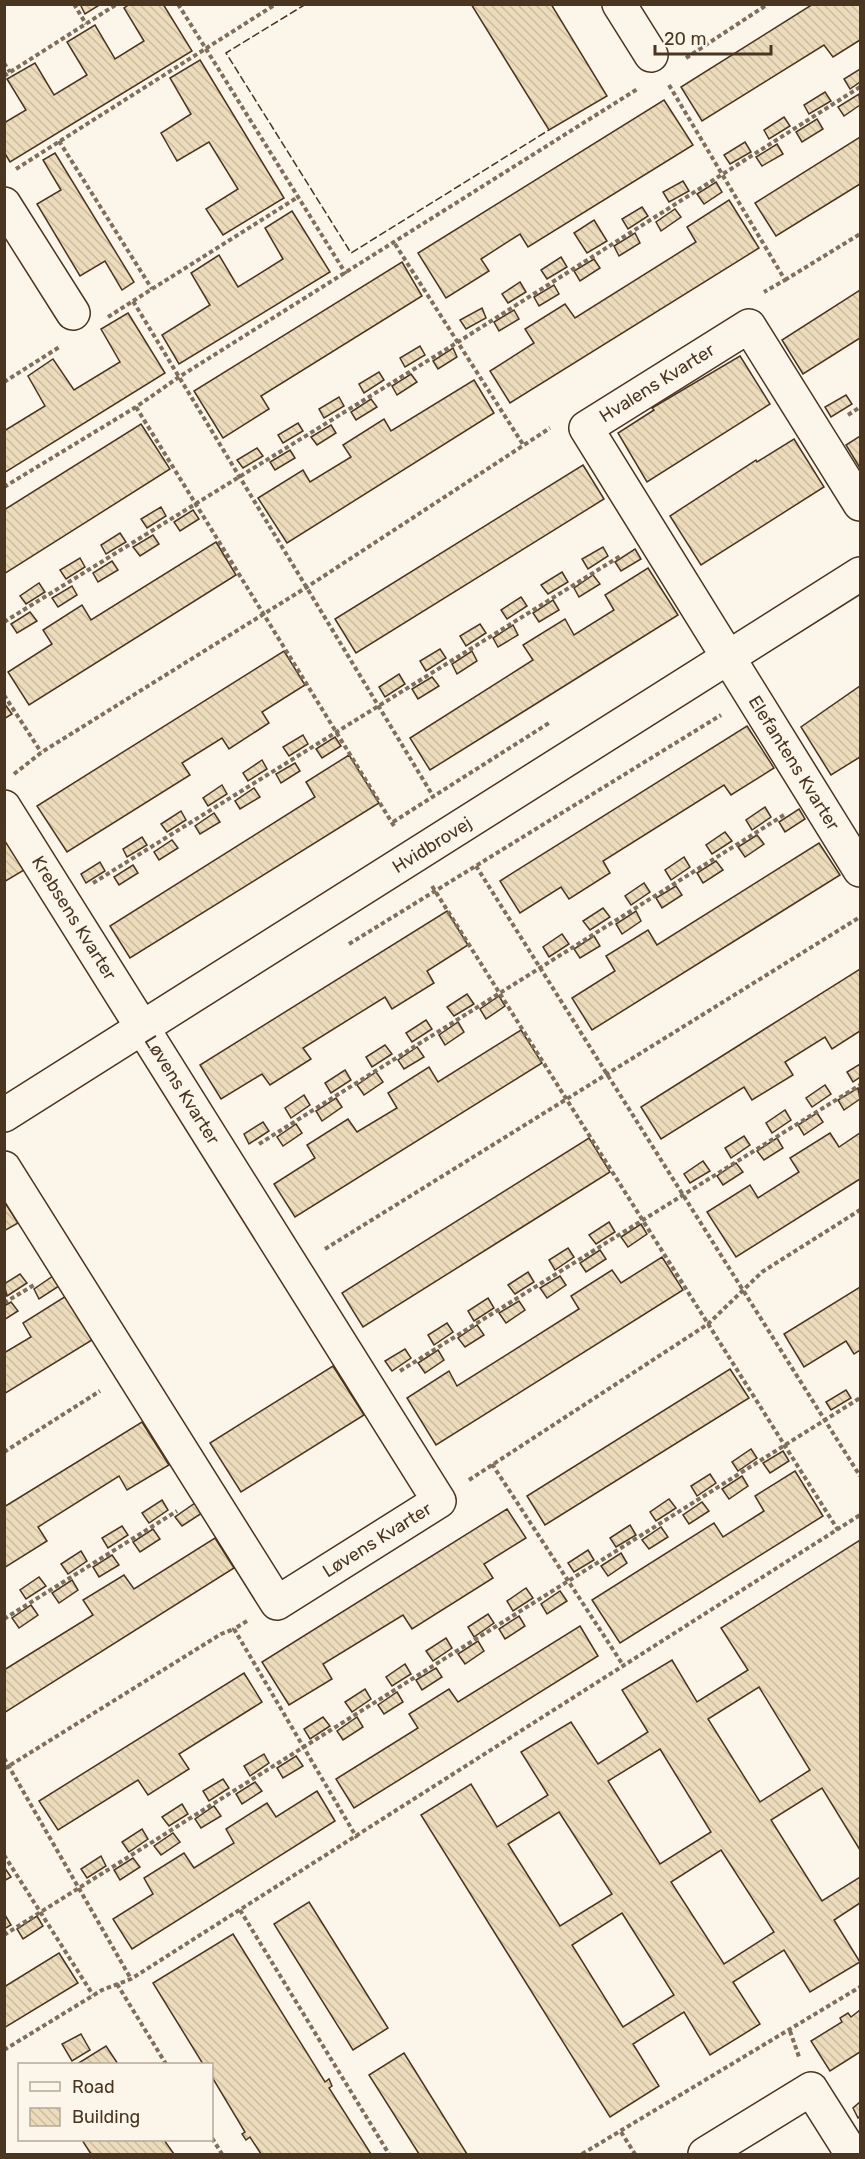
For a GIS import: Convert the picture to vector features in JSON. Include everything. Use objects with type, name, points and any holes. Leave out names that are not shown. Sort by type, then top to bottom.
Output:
[{"type":"street","points":[[619,4],[657,64]]},
{"type":"street","points":[[4,204],[79,322]]},
{"type":"street","name":"Hvalens Kvarter","points":[[729,657],[586,428],[749,326],[861,504]]},
{"type":"street","name":"Hvidbrovej","points":[[4,1115],[861,574]]},
{"type":"street","name":"Elefantens Kvarter","points":[[729,657],[861,870]]},
{"type":"street","name":"Krebsens Kvarter","points":[[4,807],[143,1029]]},
{"type":"street","name":"Løvens Kvarter","points":[[143,1029],[439,1501],[277,1603]]},
{"type":"street","points":[[4,1168],[277,1603]]},
{"type":"street","points":[[705,2154],[811,2089],[852,2154]]},
{"type":"path","points":[[74,4],[86,24]]},
{"type":"path","points":[[4,76],[117,4]]},
{"type":"path","points":[[178,4],[346,274]]},
{"type":"path","points":[[14,170],[276,4]]},
{"type":"path","points":[[4,487],[136,407],[179,377],[394,244],[657,64],[768,4]]},
{"type":"path","points":[[4,63],[10,72]]},
{"type":"path","points":[[657,64],[784,279]]},
{"type":"path","points":[[4,622],[241,478],[861,87]]},
{"type":"path","points":[[59,141],[152,289]]},
{"type":"path","points":[[4,382],[79,322],[133,301],[298,197]]},
{"type":"path","points":[[756,297],[861,234]]},
{"type":"path","points":[[394,244],[524,446]]},
{"type":"path","points":[[133,301],[433,796]]},
{"type":"path","points":[[136,407],[435,891],[838,1530]]},
{"type":"path","points":[[4,782],[42,752],[307,587],[553,427]]},
{"type":"path","points":[[64,901],[338,734],[379,706],[653,536]]},
{"type":"path","points":[[4,694],[42,752]]},
{"type":"path","points":[[344,947],[752,696]]},
{"type":"path","points":[[228,1164],[814,796]]},
{"type":"path","points":[[476,866],[861,1476]]},
{"type":"path","points":[[294,1268],[861,917]]},
{"type":"path","points":[[369,1390],[861,1085]]},
{"type":"path","points":[[439,1501],[708,1324],[762,1272],[861,1210]]},
{"type":"path","points":[[4,1452],[131,1371]]},
{"type":"path","points":[[4,1935],[861,1398]]},
{"type":"path","points":[[492,1464],[623,1665]]},
{"type":"path","points":[[4,1619],[208,1492]]},
{"type":"path","points":[[4,2050],[93,1995],[131,1979],[357,1838],[623,1665],[861,1515]]},
{"type":"path","points":[[4,1768],[220,1634],[234,1629],[277,1603]]},
{"type":"path","points":[[234,1629],[357,1838]]},
{"type":"path","points":[[4,1758],[131,1979]]},
{"type":"path","points":[[4,1855],[93,1995]]},
{"type":"path","points":[[240,1910],[389,2154]]},
{"type":"path","points":[[117,1984],[165,2063]]},
{"type":"path","points":[[582,2154],[861,1987]]},
{"type":"path","points":[[621,2132],[635,2154]]},
{"type":"path","points":[[213,2140],[222,2154]]},
{"type":"building","points":[[80,4],[101,4],[85,14]]},
{"type":"building","points":[[130,4],[163,4],[192,51],[10,162],[4,152],[4,123],[26,110],[7,79],[35,63],[54,95],[87,75],[67,42],[95,25],[115,59],[144,41],[124,8]]},
{"type":"building","points":[[471,4],[551,4],[607,96],[549,130]]},
{"type":"building","points":[[813,4],[860,4],[860,40],[833,57],[824,45],[702,121],[681,87]]},
{"type":"building","points":[[200,60],[284,198],[223,235],[206,209],[238,189],[209,142],[177,161],[161,133],[191,114],[170,78]]},
{"type":"building","points":[[860,69],[860,82],[850,89],[844,79]]},
{"type":"building","points":[[825,92],[831,101],[809,114],[804,105]]},
{"type":"building","points":[[859,94],[860,105],[844,116],[838,107]]},
{"type":"building","points":[[664,100],[693,145],[528,247],[520,234],[481,259],[489,271],[446,298],[418,253]]},
{"type":"building","points":[[784,117],[790,126],[769,139],[764,130]]},
{"type":"building","points":[[817,119],[823,129],[802,142],[796,132]]},
{"type":"building","points":[[860,137],[860,184],[776,236],[755,203]]},
{"type":"building","points":[[745,142],[751,152],[730,164],[724,155]]},
{"type":"building","points":[[777,144],[783,154],[762,166],[756,157]]},
{"type":"building","points":[[55,153],[134,282],[122,290],[105,261],[80,276],[37,204],[61,190],[43,160]]},
{"type":"building","points":[[683,181],[689,191],[669,202],[663,192]]},
{"type":"building","points":[[716,182],[722,192],[704,204],[697,194]]},
{"type":"building","points":[[729,200],[759,248],[510,403],[490,371],[534,343],[525,329],[565,304],[575,318],[696,242],[687,227]]},
{"type":"building","points":[[642,207],[648,216],[628,229],[622,219]]},
{"type":"building","points":[[675,209],[681,217],[661,231],[656,222]]},
{"type":"building","points":[[292,211],[330,272],[179,364],[162,335],[210,305],[191,273],[219,255],[238,287],[283,259],[265,228]]},
{"type":"building","points":[[594,220],[607,241],[587,253],[574,233]]},
{"type":"building","points":[[635,233],[640,243],[619,256],[614,246]]},
{"type":"building","points":[[561,257],[567,267],[547,279],[541,270]]},
{"type":"building","points":[[594,259],[600,268],[580,281],[574,271]]},
{"type":"building","points":[[402,262],[422,296],[261,396],[269,409],[223,438],[194,391]]},
{"type":"building","points":[[520,282],[526,292],[508,303],[502,294]]},
{"type":"building","points":[[554,285],[559,294],[539,306],[534,297]]},
{"type":"building","points":[[860,290],[860,338],[803,374],[782,340]]},
{"type":"building","points":[[482,308],[486,318],[466,329],[460,320]]},
{"type":"building","points":[[514,310],[519,319],[499,331],[494,322]]},
{"type":"building","points":[[128,313],[165,373],[4,473],[4,431],[45,406],[28,376],[53,359],[74,390],[120,362],[101,329]]},
{"type":"building","points":[[420,346],[425,355],[405,367],[400,358]]},
{"type":"building","points":[[453,348],[457,357],[438,369],[433,361]]},
{"type":"building","points":[[740,356],[770,404],[647,482],[618,433],[654,410],[652,408]]},
{"type":"building","points":[[379,372],[384,380],[364,393],[359,384]]},
{"type":"building","points":[[411,374],[417,382],[397,395],[392,386]]},
{"type":"building","points":[[474,380],[494,413],[287,543],[258,498],[303,470],[310,482],[351,457],[343,445],[384,419],[391,431]]},
{"type":"building","points":[[846,395],[852,404],[831,417],[825,407]]},
{"type":"building","points":[[339,397],[344,406],[324,418],[319,409]]},
{"type":"building","points":[[371,399],[377,407],[356,420],[351,412]]},
{"type":"building","points":[[298,423],[303,431],[283,443],[278,435]]},
{"type":"building","points":[[141,424],[170,469],[4,574],[4,510]]},
{"type":"building","points":[[331,425],[336,433],[317,445],[311,437]]},
{"type":"building","points":[[860,436],[860,468],[846,445]]},
{"type":"building","points":[[794,439],[824,487],[701,565],[670,516],[756,460],[757,462]]},
{"type":"building","points":[[257,448],[263,456],[243,468],[237,460]]},
{"type":"building","points":[[290,450],[295,458],[275,470],[270,462]]},
{"type":"building","points":[[583,465],[604,499],[356,653],[335,619]]},
{"type":"building","points":[[161,507],[166,516],[147,528],[141,519]]},
{"type":"building","points":[[193,510],[199,519],[180,531],[174,522]]},
{"type":"building","points":[[120,533],[126,542],[106,554],[101,545]]},
{"type":"building","points":[[153,535],[159,544],[140,556],[133,547]]},
{"type":"building","points":[[216,542],[236,575],[29,705],[8,672],[52,644],[43,630],[82,605],[91,620]]},
{"type":"building","points":[[603,547],[608,556],[588,569],[582,559]]},
{"type":"building","points":[[635,549],[641,559],[621,571],[615,562]]},
{"type":"building","points":[[80,558],[85,567],[66,579],[60,570]]},
{"type":"building","points":[[112,561],[118,570],[98,582],[93,573]]},
{"type":"building","points":[[648,568],[678,615],[430,770],[410,738],[533,660],[523,645],[565,619],[574,635],[614,610],[605,595]]},
{"type":"building","points":[[562,572],[568,582],[548,594],[541,585]]},
{"type":"building","points":[[593,575],[600,584],[579,597],[574,588]]},
{"type":"building","points":[[39,583],[45,592],[26,604],[20,596]]},
{"type":"building","points":[[72,586],[77,595],[58,607],[52,598]]},
{"type":"building","points":[[521,597],[527,606],[507,619],[501,610]]},
{"type":"building","points":[[553,600],[559,610],[539,622],[533,613]]},
{"type":"building","points":[[30,612],[37,621],[17,633],[11,624]]},
{"type":"building","points":[[480,624],[486,633],[466,646],[460,636]]},
{"type":"building","points":[[513,625],[518,635],[498,647],[493,638]]},
{"type":"building","points":[[440,649],[446,658],[426,671],[420,661]]},
{"type":"building","points":[[284,651],[305,685],[262,712],[269,723],[229,749],[222,738],[182,763],[190,775],[67,852],[37,806]]},
{"type":"building","points":[[472,651],[477,661],[457,674],[452,664]]},
{"type":"building","points":[[399,674],[405,684],[385,697],[379,687]]},
{"type":"building","points":[[432,677],[439,686],[418,699],[412,689]]},
{"type":"building","points":[[860,686],[860,757],[831,775],[801,727]]},
{"type":"building","points":[[4,703],[12,714],[4,719]]},
{"type":"building","points":[[747,726],[774,768],[731,795],[724,785],[603,861],[610,873],[569,899],[561,887],[520,913],[500,881]]},
{"type":"building","points":[[303,735],[308,744],[289,756],[283,747]]},
{"type":"building","points":[[335,737],[341,746],[322,758],[316,749]]},
{"type":"building","points":[[349,755],[379,803],[130,958],[110,926],[315,797],[306,782]]},
{"type":"building","points":[[262,760],[267,769],[248,781],[243,773]]},
{"type":"building","points":[[295,763],[300,771],[281,783],[276,774]]},
{"type":"building","points":[[222,785],[227,794],[208,806],[203,798]]},
{"type":"building","points":[[254,788],[260,797],[240,809],[235,801]]},
{"type":"building","points":[[765,807],[771,817],[752,830],[746,820]]},
{"type":"building","points":[[799,809],[805,819],[785,832],[779,822]]},
{"type":"building","points":[[181,811],[186,820],[167,832],[161,824]]},
{"type":"building","points":[[214,813],[220,822],[200,834],[195,826]]},
{"type":"building","points":[[725,832],[732,841],[712,854],[706,845]]},
{"type":"building","points":[[757,835],[764,844],[745,857],[738,847]]},
{"type":"building","points":[[142,837],[147,845],[127,857],[123,849]]},
{"type":"building","points":[[4,838],[24,870],[4,882]]},
{"type":"building","points":[[172,840],[178,848],[159,860],[154,852]]},
{"type":"building","points":[[819,843],[840,875],[592,1030],[572,998],[615,971],[606,956],[648,930],[657,945]]},
{"type":"building","points":[[684,857],[690,867],[671,880],[665,870]]},
{"type":"building","points":[[716,861],[723,870],[703,883],[697,873]]},
{"type":"building","points":[[100,862],[105,871],[86,883],[81,874]]},
{"type":"building","points":[[133,865],[138,873],[119,885],[114,877]]},
{"type":"building","points":[[644,883],[650,892],[631,905],[625,896]]},
{"type":"building","points":[[676,886],[682,895],[662,908],[656,898]]},
{"type":"building","points":[[603,908],[610,917],[590,930],[583,921]]},
{"type":"building","points":[[447,911],[468,945],[427,971],[434,983],[392,1009],[385,997],[303,1048],[311,1059],[270,1085],[262,1074],[221,1099],[200,1065]]},
{"type":"building","points":[[636,911],[641,921],[622,934],[616,924]]},
{"type":"building","points":[[562,934],[569,944],[549,957],[543,947]]},
{"type":"building","points":[[594,936],[600,946],[580,958],[574,949]]},
{"type":"building","points":[[860,969],[860,1031],[832,1049],[825,1037],[785,1062],[793,1075],[752,1100],[744,1087],[661,1139],[641,1107]]},
{"type":"building","points":[[467,994],[474,1004],[454,1016],[447,1007]]},
{"type":"building","points":[[499,996],[505,1006],[486,1019],[480,1009]]},
{"type":"building","points":[[426,1020],[432,1029],[412,1042],[406,1033]]},
{"type":"building","points":[[458,1022],[464,1032],[445,1045],[439,1035]]},
{"type":"building","points":[[521,1030],[542,1063],[295,1217],[274,1184],[315,1158],[307,1145],[348,1119],[357,1132],[397,1108],[388,1093],[429,1067],[438,1082]]},
{"type":"building","points":[[385,1045],[392,1054],[372,1067],[366,1057]]},
{"type":"building","points":[[417,1047],[424,1057],[404,1069],[398,1060]]},
{"type":"building","points":[[860,1064],[860,1077],[853,1082],[847,1072]]},
{"type":"building","points":[[345,1070],[351,1080],[331,1093],[325,1083]]},
{"type":"building","points":[[376,1072],[383,1082],[364,1095],[357,1085]]},
{"type":"building","points":[[825,1085],[831,1094],[812,1107],[806,1098]]},
{"type":"building","points":[[858,1088],[860,1099],[844,1110],[838,1100]]},
{"type":"building","points":[[304,1095],[310,1105],[291,1118],[285,1108]]},
{"type":"building","points":[[336,1098],[342,1107],[322,1121],[316,1111]]},
{"type":"building","points":[[785,1110],[791,1120],[772,1133],[766,1123]]},
{"type":"building","points":[[817,1113],[823,1122],[804,1135],[798,1125]]},
{"type":"building","points":[[263,1122],[269,1131],[249,1144],[244,1134]]},
{"type":"building","points":[[296,1124],[302,1133],[283,1146],[277,1137]]},
{"type":"building","points":[[830,1133],[839,1147],[860,1133],[860,1179],[736,1257],[707,1212],[750,1185],[758,1198],[799,1172],[790,1158]]},
{"type":"building","points":[[744,1136],[750,1145],[731,1158],[725,1148]]},
{"type":"building","points":[[589,1138],[610,1172],[363,1327],[342,1293]]},
{"type":"building","points":[[777,1138],[783,1148],[764,1160],[757,1151]]},
{"type":"building","points":[[703,1161],[710,1171],[690,1183],[684,1174]]},
{"type":"building","points":[[736,1163],[743,1172],[723,1185],[717,1176]]},
{"type":"building","points":[[4,1201],[18,1223],[4,1231]]},
{"type":"building","points":[[609,1222],[615,1232],[596,1244],[589,1235]]},
{"type":"building","points":[[641,1224],[647,1234],[628,1247],[621,1237]]},
{"type":"building","points":[[568,1248],[574,1257],[555,1270],[549,1260]]},
{"type":"building","points":[[600,1250],[606,1259],[586,1272],[580,1263]]},
{"type":"building","points":[[662,1257],[683,1290],[436,1445],[407,1398],[449,1371],[457,1386],[579,1309],[571,1296],[612,1270],[621,1283]]},
{"type":"building","points":[[528,1272],[534,1282],[515,1294],[508,1285]]},
{"type":"building","points":[[20,1274],[27,1283],[7,1296],[4,1284]]},
{"type":"building","points":[[53,1276],[59,1286],[39,1299],[34,1289]]},
{"type":"building","points":[[560,1276],[566,1285],[547,1298],[540,1288]]},
{"type":"building","points":[[860,1287],[860,1350],[854,1354],[846,1341],[804,1367],[784,1334]]},
{"type":"building","points":[[66,1296],[92,1340],[4,1394],[4,1353],[31,1337],[23,1323]]},
{"type":"building","points":[[488,1298],[494,1308],[474,1321],[468,1311]]},
{"type":"building","points":[[519,1301],[525,1310],[506,1323],[499,1313]]},
{"type":"building","points":[[11,1302],[18,1311],[4,1320],[4,1306]]},
{"type":"building","points":[[447,1323],[453,1332],[434,1345],[428,1335]]},
{"type":"building","points":[[477,1325],[484,1335],[465,1347],[458,1338]]},
{"type":"building","points":[[405,1349],[411,1358],[392,1371],[385,1361]]},
{"type":"building","points":[[438,1350],[444,1360],[425,1373],[418,1363]]},
{"type":"building","points":[[333,1366],[364,1415],[241,1492],[210,1443]]},
{"type":"building","points":[[730,1369],[749,1398],[545,1525],[527,1496]]},
{"type":"building","points":[[846,1390],[851,1398],[831,1410],[826,1402]]},
{"type":"building","points":[[142,1422],[169,1465],[127,1490],[119,1476],[38,1527],[47,1541],[4,1568],[4,1507]]},
{"type":"building","points":[[751,1449],[757,1458],[738,1471],[732,1462]]},
{"type":"building","points":[[783,1451],[789,1461],[770,1473],[763,1463]]},
{"type":"building","points":[[795,1471],[823,1516],[620,1643],[592,1600],[714,1523],[723,1537],[764,1511],[755,1496]]},
{"type":"building","points":[[710,1474],[716,1483],[697,1496],[691,1486]]},
{"type":"building","points":[[742,1476],[748,1486],[729,1499],[722,1489]]},
{"type":"building","points":[[669,1499],[676,1508],[656,1521],[650,1512]]},
{"type":"building","points":[[162,1500],[168,1510],[149,1523],[142,1513]]},
{"type":"building","points":[[702,1502],[709,1511],[689,1524],[683,1515]]},
{"type":"building","points":[[195,1503],[202,1513],[182,1526],[175,1517]]},
{"type":"building","points":[[507,1509],[526,1538],[484,1564],[493,1578],[412,1629],[403,1615],[323,1664],[332,1679],[289,1705],[262,1662]]},
{"type":"building","points":[[630,1525],[636,1535],[616,1547],[610,1538]]},
{"type":"building","points":[[122,1526],[128,1535],[108,1548],[102,1538]]},
{"type":"building","points":[[661,1527],[668,1537],[649,1549],[642,1540]]},
{"type":"building","points":[[153,1529],[160,1539],[140,1552],[133,1542]]},
{"type":"building","points":[[215,1538],[234,1568],[4,1713],[4,1670],[93,1615],[83,1600],[124,1575],[134,1589]]},
{"type":"building","points":[[860,1540],[860,1850],[822,1788],[771,1820],[822,1901],[860,1877],[860,1903],[834,1920],[860,1962],[810,1992],[784,1950],[733,1982],[760,2024],[710,2055],[684,2012],[633,2044],[659,2086],[610,2117],[421,1815],[471,1784],[497,1827],[548,1795],[521,1752],[571,1722],[598,1764],[648,1732],[622,1690],[672,1660],[697,1702],[748,1670],[721,1628]],"holes":[[[759,1687],[810,1770],[760,1802],[708,1719]],[[660,1749],[711,1832],[660,1864],[608,1781]],[[559,1812],[612,1894],[560,1926],[508,1844]],[[721,1850],[774,1932],[724,1964],[671,1882]],[[622,1913],[674,1995],[623,2027],[572,1945]]]},
{"type":"building","points":[[588,1550],[594,1560],[574,1572],[568,1563]]},
{"type":"building","points":[[81,1551],[87,1561],[68,1574],[61,1564]]},
{"type":"building","points":[[621,1553],[627,1563],[608,1576],[601,1566]]},
{"type":"building","points":[[112,1555],[119,1565],[99,1577],[93,1567]]},
{"type":"building","points":[[39,1577],[46,1586],[26,1599],[20,1590]]},
{"type":"building","points":[[72,1580],[78,1590],[59,1603],[52,1593]]},
{"type":"building","points":[[526,1588],[533,1598],[513,1611],[507,1601]]},
{"type":"building","points":[[560,1591],[567,1601],[547,1614],[541,1604]]},
{"type":"building","points":[[31,1605],[38,1615],[19,1628],[12,1618]]},
{"type":"building","points":[[488,1614],[494,1623],[474,1637],[468,1627]]},
{"type":"building","points":[[519,1616],[525,1626],[505,1639],[499,1629]]},
{"type":"building","points":[[580,1626],[598,1656],[354,1808],[336,1779],[418,1728],[409,1714],[449,1689],[458,1702]]},
{"type":"building","points":[[446,1638],[452,1648],[433,1661],[426,1651]]},
{"type":"building","points":[[478,1641],[484,1651],[465,1664],[458,1654]]},
{"type":"building","points":[[405,1664],[411,1674],[392,1686],[386,1677]]},
{"type":"building","points":[[436,1668],[442,1677],[422,1690],[416,1680]]},
{"type":"building","points":[[244,1673],[262,1702],[179,1754],[189,1769],[148,1795],[138,1780],[58,1830],[39,1801]]},
{"type":"building","points":[[365,1689],[371,1699],[352,1712],[345,1702]]},
{"type":"building","points":[[397,1692],[403,1702],[384,1714],[378,1705]]},
{"type":"building","points":[[323,1717],[330,1726],[310,1739],[304,1729]]},
{"type":"building","points":[[357,1717],[363,1727],[343,1740],[337,1731]]},
{"type":"building","points":[[264,1754],[269,1763],[250,1776],[244,1766]]},
{"type":"building","points":[[296,1756],[303,1766],[283,1778],[277,1768]]},
{"type":"building","points":[[223,1779],[229,1788],[209,1801],[203,1791]]},
{"type":"building","points":[[255,1782],[262,1791],[242,1804],[236,1794]]},
{"type":"building","points":[[317,1791],[335,1821],[132,1949],[113,1919],[153,1894],[144,1878],[184,1853],[194,1868],[234,1843],[226,1829],[267,1803],[276,1817]]},
{"type":"building","points":[[182,1804],[188,1814],[169,1826],[162,1817]]},
{"type":"building","points":[[214,1806],[221,1816],[201,1828],[195,1819]]},
{"type":"building","points":[[142,1829],[148,1839],[129,1852],[122,1842]]},
{"type":"building","points":[[173,1833],[180,1842],[161,1855],[154,1846]]},
{"type":"building","points":[[101,1856],[106,1866],[87,1878],[81,1869]]},
{"type":"building","points":[[133,1858],[140,1867],[120,1880],[114,1870]]},
{"type":"building","points":[[4,1867],[11,1877],[4,1881]]},
{"type":"building","points":[[309,1902],[388,2028],[353,2050],[274,1924]]},
{"type":"building","points":[[4,1915],[11,1925],[4,1929]]},
{"type":"building","points":[[37,1916],[43,1926],[23,1939],[17,1929]]},
{"type":"building","points":[[233,1934],[325,2082],[329,2079],[332,2086],[329,2088],[371,2154],[261,2154],[250,2137],[246,2140],[242,2134],[245,2132],[213,2079],[213,2063],[202,2063],[153,1983]]},
{"type":"building","points":[[59,1953],[78,1983],[4,2028],[4,1987]]},
{"type":"building","points":[[860,2010],[860,2052],[830,2071],[811,2041],[842,2022],[840,2018],[848,2013],[851,2017]]},
{"type":"building","points":[[81,2034],[90,2050],[72,2061],[62,2044]]},
{"type":"building","points":[[106,2046],[117,2063],[79,2063]]},
{"type":"building","points":[[404,2053],[467,2154],[419,2154],[369,2075]]},
{"type":"building","points":[[860,2102],[860,2116],[858,2118],[853,2108]]},
{"type":"building","points":[[83,2141],[165,2141],[174,2154],[91,2154]]},
{"type":"fence","points":[[306,4],[226,53],[351,253],[549,130]]}]
